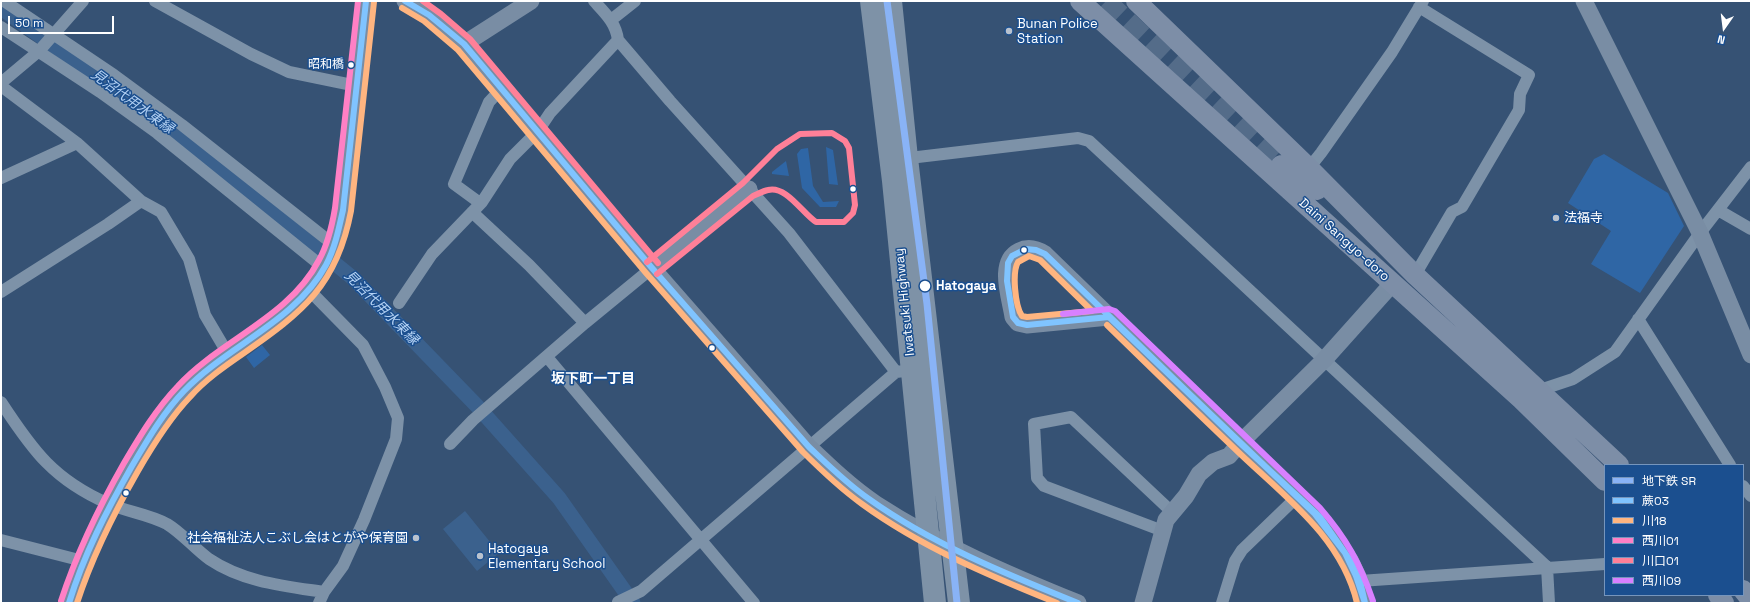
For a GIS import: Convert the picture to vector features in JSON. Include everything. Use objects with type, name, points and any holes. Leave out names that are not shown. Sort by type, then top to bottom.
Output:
[{"type":"highway","name":"Iwatsuki Highway","points":[[871,1],[898,159],[959,603]]},
{"type":"highway","name":"Iwatsuki Highway","points":[[891,1],[898,159],[904,371],[928,534],[936,603]]},
{"type":"main road","name":"Daini Sangyo-doro","points":[[1080,1],[1521,399],[1604,480]]},
{"type":"main road","name":"Daini Sangyo-doro","points":[[1136,1],[1309,168],[1415,275],[1618,464]]},
{"type":"main road","points":[[1350,246],[1281,165],[1368,227]]},
{"type":"main road","points":[[1744,591],[1751,600]]},
{"type":"street","points":[[4,1],[114,75],[182,125],[329,258]]},
{"type":"street","points":[[83,1],[39,51],[1,85],[77,143],[141,201],[161,212],[189,258],[205,315],[228,354]]},
{"type":"street","points":[[155,1],[251,54],[289,72],[357,86]]},
{"type":"street","points":[[69,603],[83,561],[110,505],[142,450],[174,400],[228,354],[276,319],[308,289],[329,258],[343,199],[366,1]]},
{"type":"street","points":[[405,1],[419,7],[443,25],[464,44],[652,268],[809,447],[826,464],[876,504],[928,534],[1030,584],[1078,603]]},
{"type":"street","points":[[464,44],[531,1]]},
{"type":"street","points":[[594,1],[611,20],[617,30],[618,40],[789,233],[904,371],[809,447],[641,591],[618,602]]},
{"type":"street","points":[[611,20],[636,1]]},
{"type":"street","points":[[1584,1],[1700,233],[1751,355]]},
{"type":"street","points":[[1309,168],[1321,154],[1392,52],[1421,4],[1529,75],[1520,94],[1518,110],[1515,116],[1462,207],[1452,212],[1415,275]]},
{"type":"street","points":[[1,27],[39,51],[156,133],[329,258]]},
{"type":"street","points":[[399,304],[432,254],[476,207],[510,159],[538,131],[550,113],[618,40]]},
{"type":"street","points":[[502,88],[489,102],[454,184],[585,323]]},
{"type":"street","points":[[898,159],[1085,139],[1111,161],[1547,567],[1548,603]]},
{"type":"street","points":[[1,178],[77,143]]},
{"type":"street","points":[[1521,399],[1539,389],[1573,379],[1615,352],[1700,233],[1751,167]]},
{"type":"street","points":[[450,444],[473,420],[585,323],[749,188]]},
{"type":"street","points":[[1,292],[108,224],[141,201]]},
{"type":"street","points":[[1718,210],[1751,229]]},
{"type":"street","points":[[1109,317],[1027,325],[1018,323],[1013,317],[1007,270],[1008,261],[1013,254],[1021,250],[1031,248],[1039,250],[1109,317],[1240,443],[1320,517],[1337,539],[1350,560],[1360,581],[1366,603]]},
{"type":"street","points":[[1143,603],[1166,520],[1186,496],[1199,474],[1213,462],[1229,456],[1240,443],[1324,360],[1392,284]]},
{"type":"street","points":[[1,402],[31,446],[54,471],[76,487],[110,505],[153,517],[168,525],[209,558],[236,575],[322,598],[343,566],[364,520],[396,439],[398,418],[385,387],[362,345],[308,289]]},
{"type":"street","points":[[1638,319],[1729,464]]},
{"type":"street","points":[[547,357],[754,603]]},
{"type":"street","points":[[1163,530],[1044,486],[1037,478],[1034,424],[1071,416],[1172,512]]},
{"type":"street","points":[[1744,487],[1751,496]]},
{"type":"street","points":[[1222,603],[1235,561],[1242,550],[1297,497]]},
{"type":"street","points":[[1,540],[83,561]]},
{"type":"street","points":[[1360,581],[1604,564]]},
{"type":"shaded area","points":[[826,147],[833,150],[838,185],[829,184]]},
{"type":"shaded area","points":[[808,148],[813,186],[823,202],[839,201],[836,207],[820,207],[802,188],[797,154],[801,149]]},
{"type":"shaded area","points":[[1604,154],[1668,193],[1684,226],[1640,293],[1591,264],[1611,231],[1568,203],[1594,159]]},
{"type":"shaded area","points":[[786,161],[789,176],[772,174],[772,172]]},
{"type":"shaded area","points":[[262,345],[270,355],[254,368],[246,357]]},
{"type":"shaded area","points":[[465,511],[499,553],[477,571],[443,529]]},
{"type":"waterway","name":"見沼代用水東縁","points":[[1,8],[174,132],[354,279],[477,406],[559,498],[633,603]]},
{"type":"tunnel","points":[[1106,1],[1281,165]]},
{"type":"metro line","name":"SR","points":[[887,1],[927,304],[957,603]]},
{"type":"transit line","name":"西川01","points":[[61,601],[81,547],[106,496],[136,443],[163,404],[178,386],[195,370],[253,328],[290,298],[306,280],[325,248],[335,208],[358,1]]},
{"type":"transit line","name":"蕨03","points":[[69,603],[89,550],[105,516],[138,456],[169,408],[201,375],[279,318],[297,302],[313,285],[326,265],[334,245],[343,210],[366,1]]},
{"type":"transit line","name":"蕨03","points":[[405,1],[429,15],[464,44],[652,268],[809,447],[838,474],[861,493],[893,515],[944,544],[1024,581],[1078,603]]},
{"type":"transit line","name":"川口01","points":[[423,1],[441,14],[470,39],[658,263]]},
{"type":"transit line","name":"川18","points":[[77,603],[89,569],[112,519],[144,461],[168,423],[182,405],[209,379],[284,324],[300,310],[327,278],[337,259],[345,237],[351,211],[374,2]]},
{"type":"transit line","name":"川18","points":[[402,8],[424,21],[458,50],[646,273],[803,452],[832,480],[854,498],[908,534],[956,560],[1057,603]]},
{"type":"transit line","name":"川口01","points":[[647,262],[743,183],[777,149],[800,134],[832,133],[845,141],[849,148],[855,205],[853,213],[844,222],[816,222],[788,196],[775,190],[766,190],[753,196],[657,274]]},
{"type":"transit line","name":"蕨03","points":[[1026,249],[1012,256],[1008,263],[1007,281],[1013,317],[1018,323],[1027,325],[1109,317],[1314,513],[1345,553],[1356,576],[1365,603],[1360,581],[1350,560],[1320,517],[1240,443],[1045,254],[1036,250],[1026,249]]},
{"type":"transit line","name":"川18","points":[[1029,256],[1040,260],[1092,311],[1027,317],[1022,316],[1016,297],[1015,273],[1018,262],[1029,256]]},
{"type":"transit line","name":"西川09","points":[[1063,314],[1109,309],[1115,311],[1320,508],[1345,541],[1363,575],[1373,601]]},
{"type":"transit line","name":"川18","points":[[1107,325],[1307,517],[1338,557],[1349,579],[1357,603]]},
{"type":"place","name":"Bunan Police Station","points":[[1009,31]]},
{"type":"place","name":"昭和橋","points":[[351,65]]},
{"type":"place","name":"法福寺","points":[[1556,218]]},
{"type":"place","name":"Hatogaya","points":[[925,286]]},
{"type":"place","name":"社会福祉法人こぶし会はとがや保育園","points":[[416,538]]},
{"type":"place","name":"Hatogaya Elementary School","points":[[480,556]]},
{"type":"district","name":"坂下町一丁目","points":[[593,379]]}]
